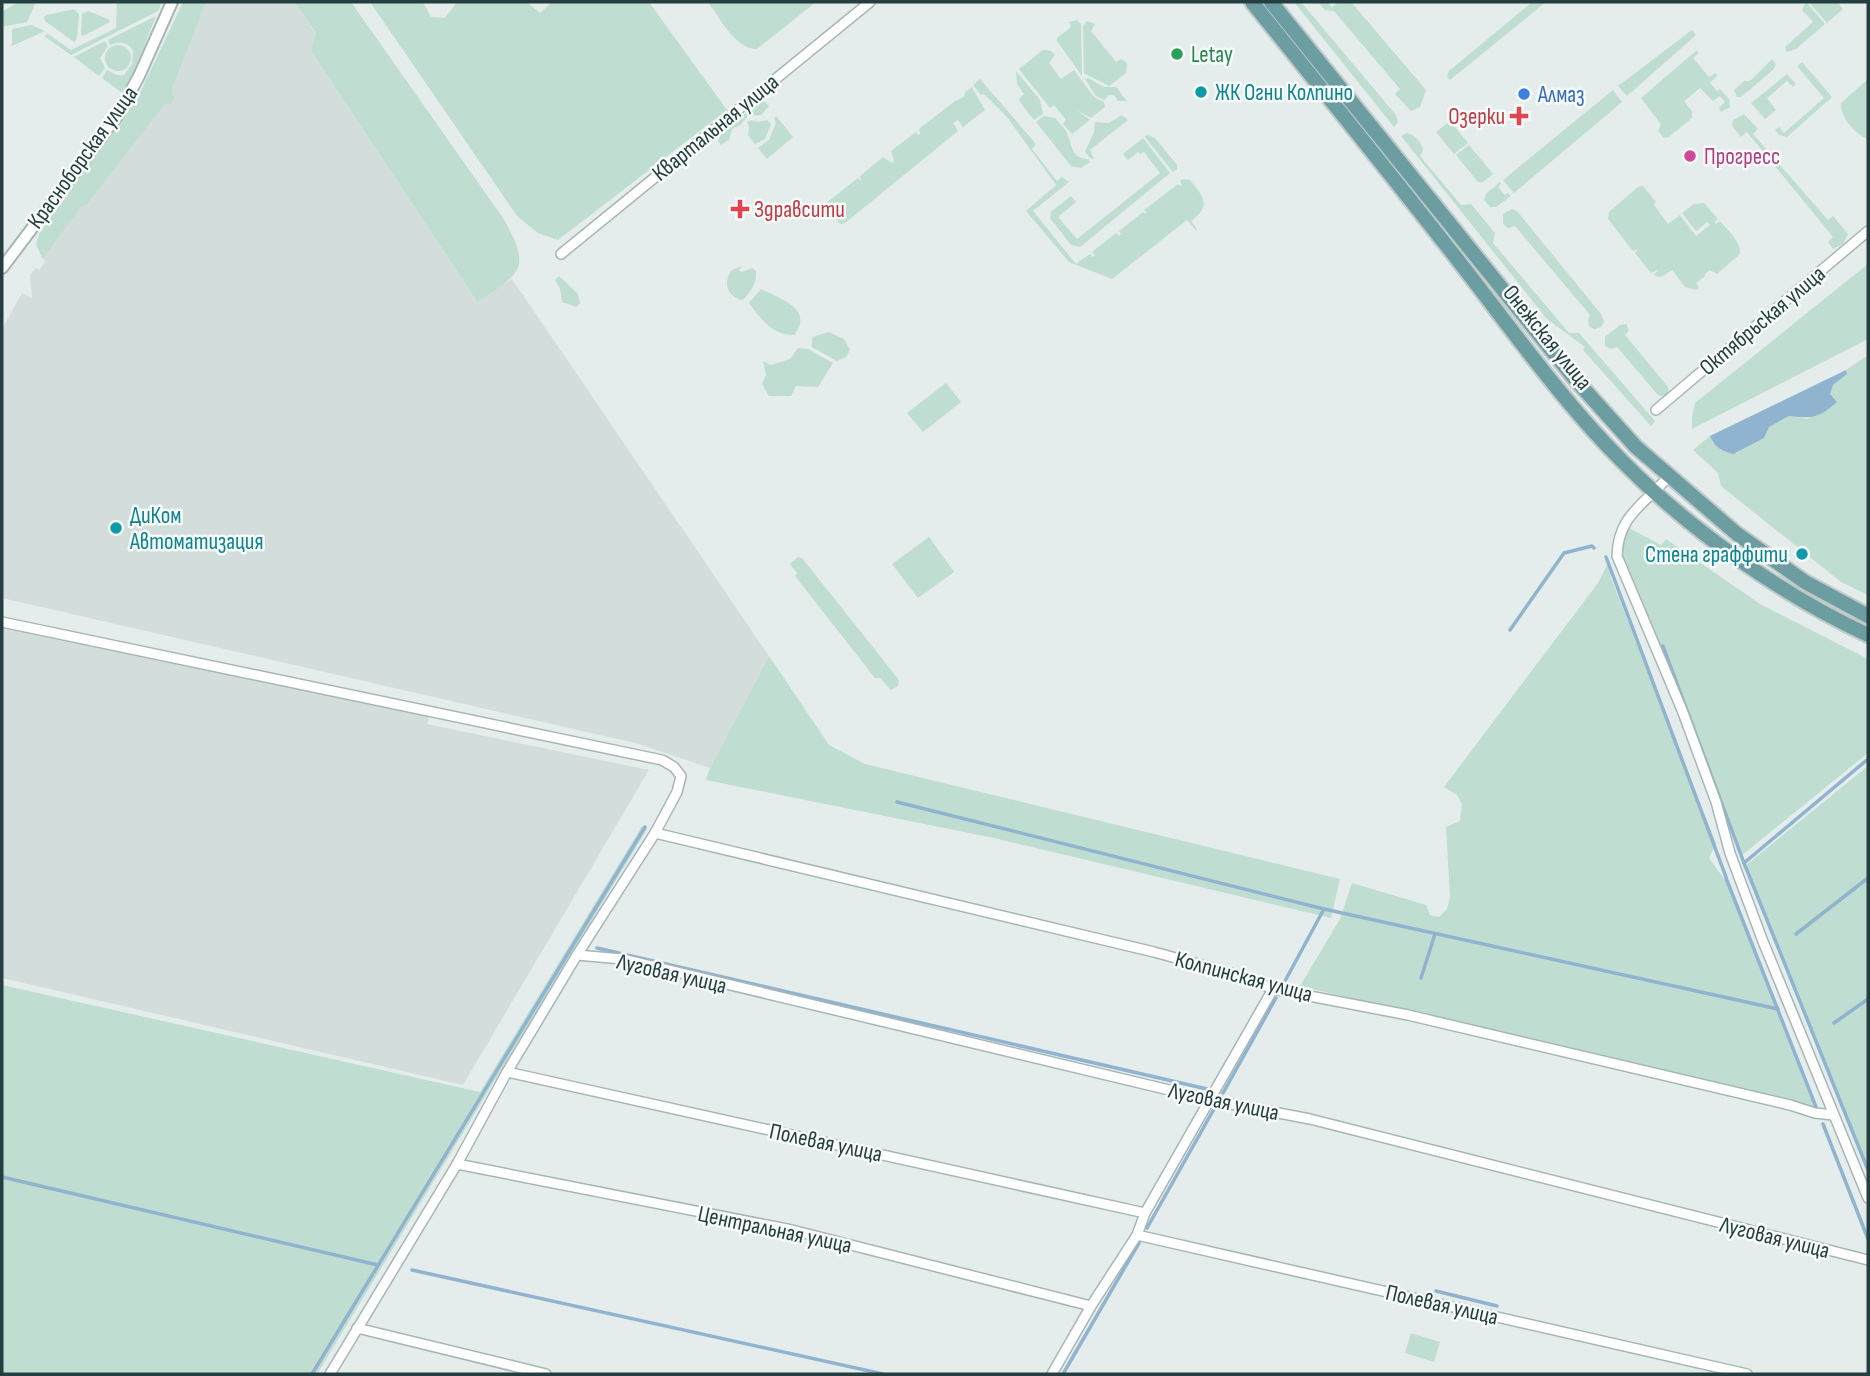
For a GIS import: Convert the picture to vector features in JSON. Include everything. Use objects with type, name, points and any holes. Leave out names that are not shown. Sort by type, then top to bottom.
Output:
[{"type":"main road","name":"Онежская улица","points":[[1252,2],[1562,393],[1623,462],[1742,562],[1795,597],[1868,635]]},
{"type":"main road","name":"Онежская улица","points":[[1271,2],[1574,378],[1636,446],[1668,477],[1737,534],[1805,582],[1868,616]]},
{"type":"street","name":"Красноборская улица","points":[[2,268],[117,116],[139,76],[172,2]]},
{"type":"street","name":"Квартальная улица","points":[[561,254],[870,2]]},
{"type":"street","name":"Октябрьская улица","points":[[1656,410],[1868,231]]},
{"type":"street","points":[[1668,477],[1656,492],[1628,517],[1617,544],[1617,556],[1682,710],[1717,802],[1736,871],[1868,1198]]},
{"type":"street","points":[[2,622],[666,761],[681,776],[655,833],[577,955],[507,1072],[457,1164],[330,1374]]},
{"type":"street","name":"Колпинская улица","points":[[655,833],[1140,949],[1245,977],[1273,989],[1408,1015],[1815,1113],[1833,1115]]},
{"type":"street","name":"Луговая улица","points":[[577,955],[622,960],[1211,1100],[1310,1119],[1868,1260]]},
{"type":"street","points":[[1052,1374],[1091,1306],[1137,1235],[1145,1213],[1273,989]]},
{"type":"street","name":"Полевая улица","points":[[507,1072],[1145,1213]]},
{"type":"street","name":"Центральная улица","points":[[457,1164],[792,1230],[1091,1306]]},
{"type":"street","name":"Полевая улица","points":[[1137,1235],[1747,1374]]},
{"type":"street","points":[[357,1328],[546,1374]]},
{"type":"shaded area","points":[[206,2],[294,2],[316,34],[311,51],[476,301],[512,279],[769,656],[710,768],[639,744],[2,598],[2,329],[22,293],[32,298],[30,275],[46,262],[43,259],[80,208],[87,204],[166,103],[175,97],[172,95],[173,87]]},
{"type":"shaded area","points":[[2,625],[430,715],[427,724],[649,770],[463,1085],[2,978]]},
{"type":"green space","points":[[18,2],[36,2],[27,22],[2,27],[2,12]]},
{"type":"green space","points":[[117,2],[162,2],[158,11],[71,55],[44,36],[48,34],[71,50],[116,28]]},
{"type":"green space","points":[[183,2],[206,2],[173,87],[172,95],[175,97],[170,105],[166,103],[87,204],[80,208],[43,259],[36,245],[39,234],[141,91]]},
{"type":"green space","points":[[294,2],[351,2],[503,218],[518,248],[519,259],[518,268],[504,284],[477,302],[311,51],[316,33]]},
{"type":"green space","points":[[370,2],[423,2],[431,17],[445,18],[457,2],[527,2],[540,13],[552,2],[649,2],[727,110],[558,240],[538,233],[517,216]]},
{"type":"green space","points":[[708,2],[816,2],[757,49],[749,48],[735,38]]},
{"type":"green space","points":[[1294,2],[1301,2],[1396,115],[1398,122],[1394,127]]},
{"type":"green space","points":[[1318,2],[1327,2],[1332,7],[1338,2],[1351,2],[1426,90],[1420,107],[1411,111],[1395,94],[1400,89],[1334,11],[1325,10]]},
{"type":"green space","points":[[1532,2],[1546,2],[1450,80],[1447,77],[1449,71]]},
{"type":"green space","points":[[1806,2],[1825,24],[1796,49],[1787,52],[1785,47],[1813,22],[1802,10]]},
{"type":"green space","points":[[1809,2],[1837,2],[1843,9],[1827,23]]},
{"type":"green space","points":[[74,9],[79,14],[77,39],[74,42],[45,21],[44,17]]},
{"type":"green space","points":[[88,11],[110,22],[83,36],[82,14]]},
{"type":"green space","points":[[156,16],[135,68],[121,92],[102,78],[107,70],[124,75],[132,64],[133,50],[123,43],[110,45],[108,40]]},
{"type":"green space","points":[[1077,20],[1081,24],[1082,76],[1057,41],[1057,38],[1071,27],[1069,22]]},
{"type":"green space","points":[[1087,21],[1095,24],[1091,31],[1116,62],[1121,59],[1127,63],[1126,73],[1109,86],[1084,73],[1083,26]]},
{"type":"green space","points":[[31,25],[45,31],[12,46],[12,29]]},
{"type":"green space","points":[[1692,30],[1696,35],[1627,96],[1618,86]]},
{"type":"green space","points":[[105,41],[108,46],[100,58],[105,68],[99,76],[74,57]]},
{"type":"green space","points":[[118,45],[127,49],[131,58],[127,67],[118,71],[109,67],[105,58],[109,49]]},
{"type":"green space","points":[[1043,50],[1051,51],[1055,55],[1049,63],[1061,79],[1074,70],[1094,97],[1104,102],[1105,107],[1091,118],[1077,110],[1090,120],[1072,134],[1063,124],[1066,120],[1054,105],[1050,108],[1019,69]]},
{"type":"green space","points":[[1697,50],[1698,54],[1693,58],[1709,77],[1716,73],[1717,76],[1710,83],[1729,99],[1730,107],[1721,112],[1719,108],[1725,102],[1720,96],[1713,101],[1700,88],[1684,101],[1692,111],[1692,118],[1664,138],[1658,131],[1661,124],[1641,98]]},
{"type":"green space","points":[[1772,59],[1776,65],[1773,70],[1741,97],[1737,97],[1734,90],[1744,81],[1750,81]]},
{"type":"green space","points":[[1802,62],[1832,97],[1787,137],[1779,135],[1775,130],[1779,127],[1784,133],[1824,98],[1797,66]]},
{"type":"green space","points":[[1016,71],[1040,100],[1043,114],[1034,120],[1020,102],[1019,99],[1024,94],[1017,84]]},
{"type":"green space","points":[[1787,74],[1796,84],[1793,87],[1787,81],[1767,98],[1776,110],[1765,119],[1751,103]]},
{"type":"green space","points":[[980,79],[1036,144],[1032,149],[1057,181],[1062,177],[1069,182],[1033,211],[1076,264],[1090,254],[1093,257],[1095,255],[1092,252],[1116,233],[1119,236],[1119,231],[1143,212],[1147,214],[1144,210],[1178,184],[1181,186],[1180,181],[1183,179],[1190,180],[1204,201],[1202,210],[1191,221],[1197,229],[1187,220],[1112,279],[1069,262],[1026,211],[1056,185],[1007,117],[973,85]]},
{"type":"green space","points":[[1085,79],[1104,87],[1116,87],[1127,101],[1118,101],[1114,95],[1109,95],[1104,100],[1096,96]]},
{"type":"green space","points":[[1868,79],[1868,139],[1858,134],[1849,124],[1841,103]]},
{"type":"green space","points":[[972,87],[985,110],[963,127],[958,120],[953,123],[958,131],[845,223],[840,224],[825,204],[858,178],[861,181],[860,176],[883,157],[892,163],[894,161],[891,151],[916,132],[920,134],[919,129],[964,97],[965,92]]},
{"type":"green space","points":[[1613,90],[1622,102],[1514,193],[1503,180]]},
{"type":"green space","points":[[760,101],[769,106],[761,115],[748,116],[732,129],[729,140],[721,145],[718,141],[720,135]]},
{"type":"green space","points":[[1744,114],[1758,129],[1753,134],[1828,220],[1833,216],[1848,234],[1843,244],[1833,249],[1828,242],[1833,237],[1747,132],[1741,137],[1732,126],[1733,120]]},
{"type":"green space","points":[[1122,115],[1128,120],[1090,150],[1094,159],[1090,158],[1085,152],[1094,132],[1095,122],[1109,123]]},
{"type":"green space","points":[[776,116],[793,137],[767,159],[758,148],[769,140]]},
{"type":"green space","points":[[1044,116],[1055,118],[1066,131],[1075,153],[1090,162],[1081,168],[1071,166],[1036,122]]},
{"type":"green space","points":[[767,120],[771,124],[765,139],[755,144],[748,135],[747,122]]},
{"type":"green space","points":[[1450,121],[1468,143],[1454,154],[1436,132]]},
{"type":"green space","points":[[1407,133],[1420,142],[1423,151],[1420,156],[1461,205],[1471,204],[1495,233],[1493,243],[1569,333],[1579,333],[1655,421],[1651,426],[1583,350],[1585,347],[1547,319],[1401,136]]},
{"type":"green space","points":[[1147,135],[1155,138],[1177,165],[1177,169],[1173,172],[1145,137]]},
{"type":"green space","points":[[1143,138],[1170,173],[1080,247],[1071,245],[1050,218],[1051,212],[1071,196],[1076,202],[1058,217],[1077,239],[1160,173],[1144,152],[1138,152],[1128,160],[1123,154]]},
{"type":"green space","points":[[1469,145],[1493,174],[1483,182],[1478,182],[1456,155]]},
{"type":"green space","points":[[1500,182],[1498,187],[1505,195],[1508,193],[1511,196],[1496,207],[1490,207],[1484,200],[1486,194]]},
{"type":"green space","points":[[1643,186],[1668,224],[1680,215],[1696,236],[1710,225],[1707,222],[1696,231],[1682,213],[1694,204],[1704,203],[1718,219],[1714,222],[1716,224],[1720,221],[1733,236],[1740,254],[1717,274],[1710,270],[1705,274],[1696,283],[1699,288],[1696,290],[1685,287],[1672,270],[1659,277],[1654,275],[1659,269],[1651,273],[1635,253],[1638,249],[1633,251],[1608,219],[1609,212],[1638,187]]},
{"type":"green space","points":[[1512,209],[1517,211],[1601,314],[1604,321],[1601,327],[1589,327],[1590,315],[1515,226],[1508,228],[1503,224],[1503,214]]},
{"type":"green space","points":[[1868,264],[1868,339],[1692,429],[1695,403]]},
{"type":"green space","points":[[742,266],[739,270],[742,272],[752,268],[756,271],[753,286],[743,300],[730,293],[727,285],[732,270]]},
{"type":"green space","points":[[559,276],[578,294],[580,303],[577,307],[562,302],[560,288],[555,280]]},
{"type":"green space","points":[[761,289],[798,311],[799,326],[794,335],[773,329],[749,303]]},
{"type":"green space","points":[[1626,324],[1629,330],[1625,335],[1668,387],[1669,393],[1664,397],[1658,395],[1617,347],[1611,349],[1605,346],[1605,337],[1620,325]]},
{"type":"green space","points":[[829,332],[844,339],[850,350],[846,357],[837,361],[812,347],[812,337]]},
{"type":"green space","points":[[798,348],[808,349],[833,363],[818,387],[796,386],[791,396],[769,396],[762,384],[766,375],[763,361],[771,365],[790,359]]},
{"type":"green space","points":[[1868,355],[1868,595],[1841,582],[1721,486],[1718,473],[1693,450],[1710,436],[1713,443],[1764,438],[1769,427],[1789,416],[1808,419],[1830,394],[1832,385],[1847,374],[1846,370]]},
{"type":"green space","points":[[946,383],[961,402],[923,432],[907,413]]},
{"type":"green space","points":[[1627,527],[1661,545],[1666,539],[1760,604],[1868,659],[1868,753],[1741,856],[1619,551]]},
{"type":"green space","points":[[929,537],[954,572],[918,598],[892,564]]},
{"type":"green space","points":[[798,557],[802,558],[899,680],[898,686],[891,690],[880,678],[875,678],[795,576],[797,573],[790,564]]},
{"type":"green space","points":[[1608,563],[1611,578],[1716,843],[1709,858],[1727,883],[1815,1109],[1300,986],[1340,919],[1352,883],[1426,905],[1430,915],[1439,917],[1447,909],[1450,897],[1446,827],[1460,821],[1462,804],[1457,795],[1444,787],[1598,583]]},
{"type":"green space","points":[[769,656],[829,745],[865,764],[1340,879],[1331,918],[994,838],[706,780]]},
{"type":"green space","points":[[1868,766],[1868,1169],[1746,865]]},
{"type":"green space","points":[[642,826],[647,829],[317,1374],[2,1374],[2,985],[480,1092]]},
{"type":"green space","points":[[1411,1333],[1440,1342],[1434,1362],[1405,1353]]},
{"type":"water","points":[[1846,370],[1847,374],[1833,385],[1830,394],[1837,402],[1820,414],[1810,417],[1789,416],[1769,427],[1764,438],[1733,454],[1719,448],[1712,440],[1710,436]]},
{"type":"waterway","points":[[1510,630],[1564,553],[1592,546],[1594,548]]},
{"type":"waterway","points":[[1606,557],[1726,877]]},
{"type":"waterway","points":[[1663,646],[1744,863],[1868,1170]]},
{"type":"waterway","points":[[1744,863],[1868,759]]},
{"type":"waterway","points":[[897,802],[1324,909],[1778,1009]]},
{"type":"waterway","points":[[312,1374],[645,827]]},
{"type":"waterway","points":[[1726,878],[1816,1107]]},
{"type":"waterway","points":[[1796,934],[1868,878]]},
{"type":"waterway","points":[[1285,981],[1324,909]]},
{"type":"waterway","points":[[1421,978],[1435,934]]},
{"type":"waterway","points":[[597,948],[1207,1089]]},
{"type":"waterway","points":[[1223,1093],[1276,998]]},
{"type":"waterway","points":[[1834,1023],[1868,999]]},
{"type":"waterway","points":[[1147,1228],[1214,1109]]},
{"type":"waterway","points":[[1823,1124],[1868,1239]]},
{"type":"waterway","points":[[2,1177],[378,1265]]},
{"type":"waterway","points":[[1063,1374],[1139,1243]]},
{"type":"waterway","points":[[412,1270],[883,1374]]},
{"type":"waterway","points":[[1436,1291],[1497,1306]]},
{"type":"place","name":"Letay","points":[[1177,54]]},
{"type":"place","name":"ЖК Огни Колпино","points":[[1201,92]]},
{"type":"place","name":"Алмаз","points":[[1524,94]]},
{"type":"place","name":"Озерки","points":[[1519,116]]},
{"type":"place","name":"Прогресс","points":[[1690,156]]},
{"type":"place","name":"Здравсити","points":[[740,209]]},
{"type":"place","name":"ДиКом Автоматизация","points":[[116,528]]},
{"type":"place","name":"Стена граффити","points":[[1802,554]]}]
